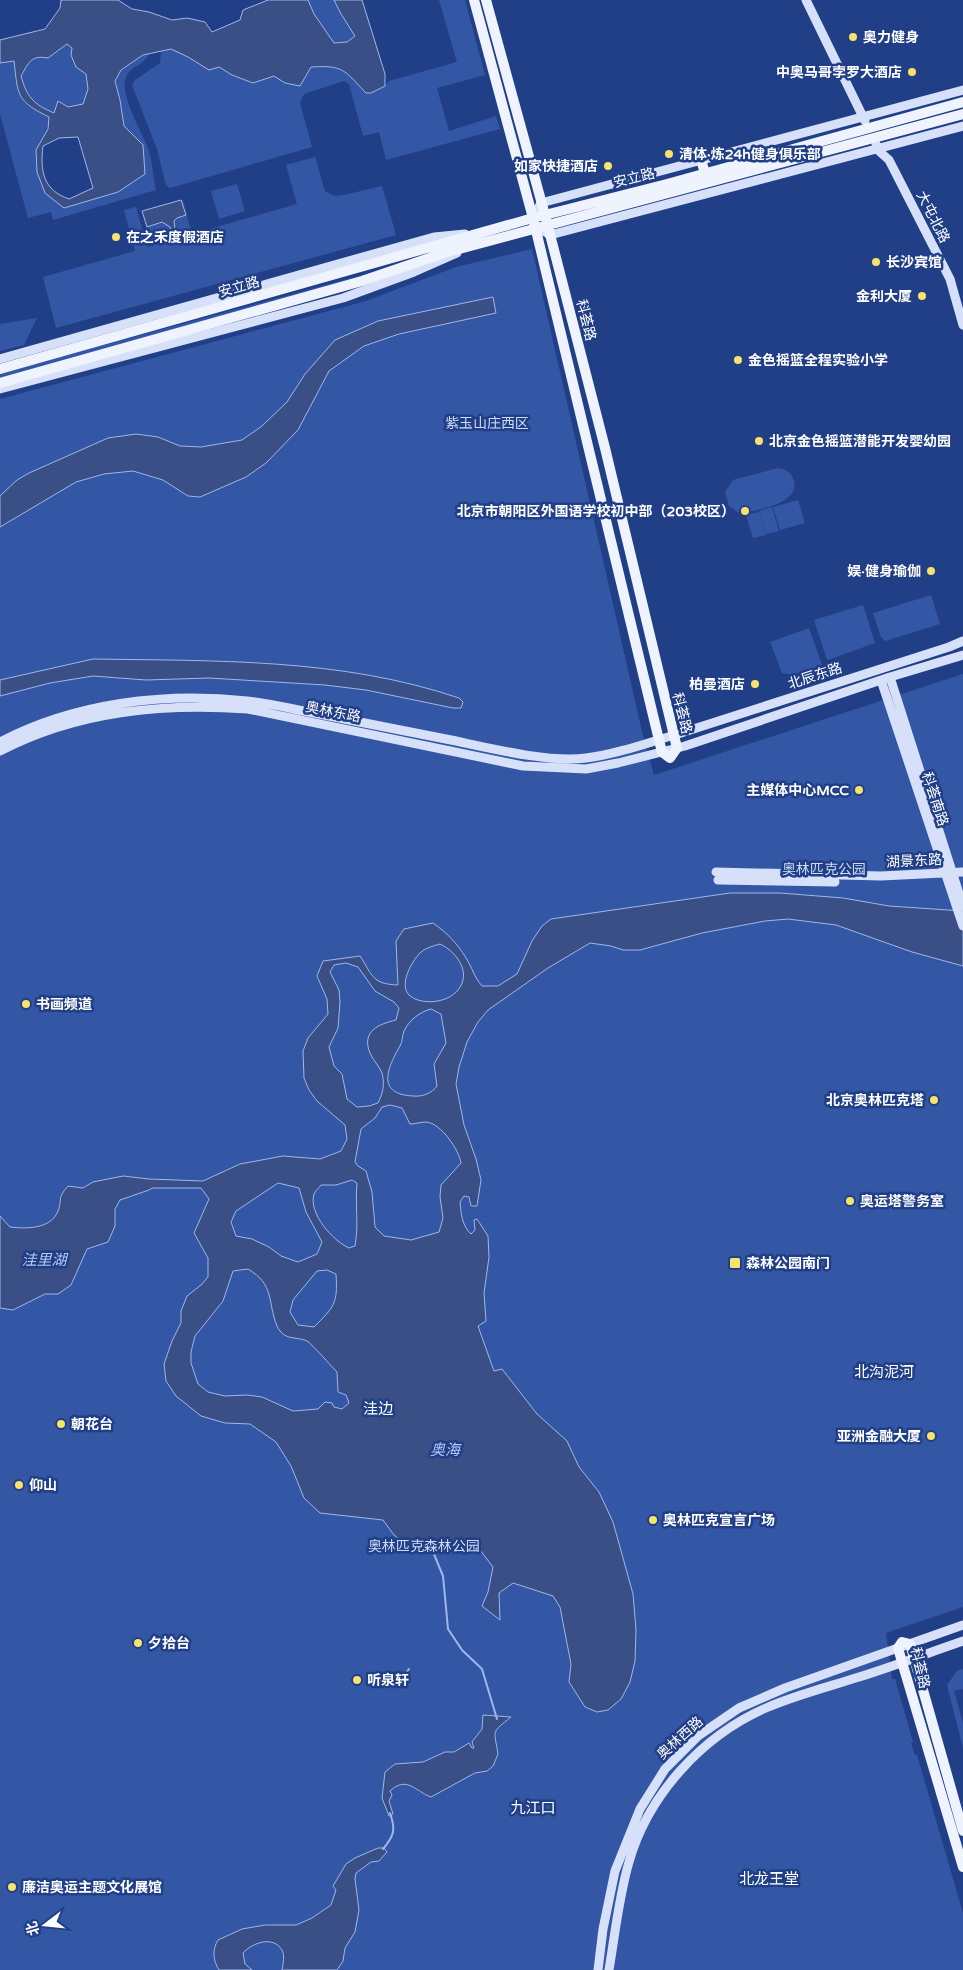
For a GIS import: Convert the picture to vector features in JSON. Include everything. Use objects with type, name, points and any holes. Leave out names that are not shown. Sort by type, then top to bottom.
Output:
[{"type":"main road","name":"科荟路","points":[[474,0],[534,223],[662,752],[670,758],[678,748],[549,230],[486,0]]},
{"type":"main road","points":[[806,0],[863,117]]},
{"type":"main road","name":"安立路","points":[[541,203],[963,90]]},
{"type":"main road","name":"安立路","points":[[0,389],[343,298],[414,272],[478,244],[534,223],[544,215],[963,102]]},
{"type":"main road","name":"安立路","points":[[0,359],[434,237],[534,223],[549,230],[876,143],[962,116]]},
{"type":"main road","name":"大屯北路","points":[[863,117],[876,143],[889,160],[950,279],[963,325]]},
{"type":"main road","name":"安立路","points":[[876,143],[963,126]]},
{"type":"main road","points":[[701,160],[705,173]]},
{"type":"main road","points":[[534,223],[541,203]]},
{"type":"main road","name":"安立路","points":[[0,370],[486,231]]},
{"type":"main road","name":"安立路","points":[[0,382],[362,282],[444,253],[478,244]]},
{"type":"main road","name":"北辰东路","points":[[659,740],[949,647],[963,640]]},
{"type":"main road","name":"北辰东路","points":[[678,748],[890,677],[963,655]]},
{"type":"main road","name":"科荟南路","points":[[890,677],[953,876],[963,926]]},
{"type":"main road","name":"科荟南路","points":[[881,680],[953,876]]},
{"type":"main road","name":"奥林东路","points":[[0,742],[40,725],[76,713],[115,704],[168,699],[207,698],[249,701],[478,746],[554,758],[585,758],[659,740]]},
{"type":"main road","name":"奥林东路","points":[[0,751],[42,732],[116,712],[168,707],[207,706],[248,709],[522,766],[586,768],[662,752]]},
{"type":"main road","name":"湖景东路","points":[[717,876],[878,882],[953,876],[963,872]]},
{"type":"main road","points":[[910,1644],[963,1625]]},
{"type":"main road","name":"奥林西路","points":[[609,1970],[629,1861],[648,1816],[675,1776],[702,1747],[765,1709],[963,1641]]},
{"type":"main road","name":"科荟路","points":[[963,1831],[910,1644],[902,1642],[898,1648],[963,1867]]},
{"type":"main road","name":"奥林西路","points":[[598,1970],[603,1929],[615,1871],[640,1809],[665,1769],[698,1736],[739,1708],[785,1688],[898,1648]]},
{"type":"green space","points":[[308,0],[334,0],[356,36],[347,42],[333,43],[314,14]]},
{"type":"green space","points":[[439,0],[465,0],[485,75],[437,88],[449,131],[496,116],[500,129],[386,160],[379,132],[363,136],[349,84],[344,81],[304,94],[300,103],[312,147],[170,188],[166,185],[157,149],[132,85],[135,80],[160,63],[161,51],[171,49],[219,67],[232,75],[253,83],[274,76],[285,83],[311,67],[330,66],[385,86],[389,81],[457,62]]},
{"type":"green space","points":[[67,44],[79,58],[85,70],[88,90],[83,104],[53,112],[35,104],[25,88],[21,76],[31,61],[42,57],[48,58]]},
{"type":"green space","points":[[149,54],[145,60],[127,75],[125,91],[132,113],[149,151],[156,190],[53,220],[51,212],[28,218],[0,114],[0,63],[14,60],[20,96],[30,107],[49,117],[46,132],[37,150],[37,166],[43,181],[64,208],[118,192],[143,145],[124,126],[115,80],[129,64]]},
{"type":"green space","points":[[315,157],[325,191],[334,196],[382,186],[396,235],[56,328],[43,277],[135,251],[124,210],[136,207],[147,247],[297,204],[286,165]]},
{"type":"green space","points":[[237,184],[245,211],[219,219],[211,191]]},
{"type":"green space","points":[[183,200],[191,231],[151,242],[142,211]]},
{"type":"green space","name":"奥林匹克森林公园","points":[[532,249],[641,727],[654,775],[963,674],[963,1607],[886,1633],[892,1679],[895,1679],[913,1742],[911,1743],[915,1755],[917,1755],[963,1913],[963,1970],[0,1970],[0,399],[366,301],[456,267]]},
{"type":"green space","points":[[378,271],[379,273],[0,380],[0,373]]},
{"type":"green space","points":[[37,318],[24,345],[0,351],[0,324]]},
{"type":"green space","points":[[778,468],[787,471],[793,478],[795,486],[792,493],[786,499],[778,504],[742,513],[729,506],[725,492],[733,480]]},
{"type":"green space","points":[[798,500],[805,523],[780,530],[773,507]]},
{"type":"green space","points":[[772,507],[779,531],[766,534],[759,511]]},
{"type":"green space","points":[[759,512],[766,535],[753,538],[746,515]]},
{"type":"green space","points":[[931,595],[940,624],[885,641],[881,637],[873,613]]},
{"type":"green space","points":[[863,605],[875,643],[828,660],[814,620]]},
{"type":"green space","points":[[809,628],[822,665],[792,675],[782,673],[770,642]]},
{"type":"green space","points":[[963,1669],[963,1689],[954,1691],[963,1723],[963,1748],[947,1685],[957,1671]]},
{"type":"water","points":[[61,0],[118,0],[132,9],[149,12],[172,20],[187,18],[205,22],[212,32],[240,20],[243,10],[268,0],[308,0],[314,14],[334,43],[347,42],[355,36],[334,0],[362,0],[385,74],[385,86],[371,93],[366,93],[348,74],[337,68],[330,67],[311,67],[300,86],[285,83],[274,76],[253,83],[232,75],[219,67],[209,70],[171,49],[143,55],[121,70],[115,81],[124,126],[143,145],[145,174],[118,192],[64,208],[45,193],[37,172],[36,150],[48,129],[49,117],[24,101],[18,89],[14,61],[0,63],[0,40],[45,29],[60,8]],"holes":[[[67,44],[72,48],[71,55],[76,67],[86,74],[88,89],[83,104],[68,107],[58,101],[54,113],[32,99],[21,76],[31,61],[42,57],[48,58]],[[78,137],[93,188],[69,199],[54,190],[45,178],[42,164],[43,146],[59,138]]]},
{"type":"water","points":[[181,200],[186,215],[174,221],[175,229],[171,230],[170,227],[162,222],[147,227],[142,211]]},
{"type":"water","points":[[493,297],[496,313],[399,334],[364,346],[329,371],[298,430],[266,463],[246,477],[200,497],[188,496],[163,480],[133,471],[104,474],[76,482],[0,527],[0,496],[17,480],[29,473],[108,438],[136,434],[158,437],[180,446],[201,447],[242,440],[262,426],[287,402],[305,374],[335,340],[378,321]]},
{"type":"water","points":[[93,659],[232,662],[324,669],[369,675],[414,685],[459,698],[463,702],[461,708],[453,708],[366,690],[325,685],[209,678],[146,680],[93,676],[50,683],[0,696],[0,680]]},
{"type":"water","name":"奥海","points":[[730,893],[780,893],[843,898],[889,906],[963,911],[963,966],[912,952],[836,925],[788,919],[765,921],[702,933],[640,950],[623,950],[590,943],[548,968],[488,1010],[478,1022],[467,1042],[456,1084],[464,1125],[481,1180],[477,1206],[471,1206],[469,1197],[464,1196],[460,1206],[468,1231],[471,1234],[475,1230],[474,1220],[477,1219],[488,1236],[489,1257],[484,1293],[486,1321],[478,1326],[494,1371],[502,1369],[537,1414],[567,1441],[579,1467],[599,1492],[613,1522],[633,1594],[636,1630],[635,1661],[630,1682],[621,1699],[608,1710],[597,1712],[585,1707],[569,1682],[571,1664],[560,1607],[553,1596],[513,1583],[499,1593],[500,1620],[482,1606],[488,1592],[493,1567],[477,1546],[459,1543],[439,1549],[405,1543],[394,1535],[383,1520],[320,1513],[304,1498],[291,1466],[276,1442],[250,1424],[225,1423],[201,1416],[176,1396],[166,1381],[164,1364],[181,1323],[181,1311],[187,1296],[208,1277],[208,1258],[194,1233],[209,1199],[201,1188],[152,1188],[120,1200],[115,1209],[115,1226],[108,1242],[87,1249],[71,1285],[58,1294],[45,1294],[13,1310],[0,1308],[0,1216],[10,1227],[38,1227],[55,1217],[61,1197],[68,1186],[83,1188],[93,1182],[123,1176],[203,1181],[240,1164],[283,1156],[320,1159],[341,1151],[347,1139],[345,1125],[317,1101],[309,1090],[304,1078],[303,1051],[308,1038],[328,1014],[327,999],[317,976],[323,961],[360,956],[374,978],[383,983],[398,985],[396,941],[404,929],[433,923],[459,948],[482,986],[498,986],[517,974],[532,941],[542,926],[551,919]],"holes":[[[440,944],[457,958],[463,970],[462,983],[458,990],[448,998],[427,1002],[420,1001],[409,995],[406,991],[407,974],[420,953]],[[346,963],[358,967],[375,991],[394,1002],[399,1008],[396,1020],[378,1026],[373,1030],[368,1039],[370,1053],[382,1073],[383,1081],[378,1103],[369,1106],[357,1107],[347,1099],[342,1074],[334,1066],[329,1047],[338,1028],[340,1002],[339,990],[330,972],[334,965]],[[431,1009],[441,1014],[446,1043],[434,1064],[437,1086],[433,1091],[424,1095],[401,1094],[393,1090],[389,1085],[389,1071],[406,1027],[415,1017]],[[390,1105],[402,1108],[410,1124],[426,1122],[438,1127],[457,1151],[461,1163],[441,1185],[440,1197],[443,1218],[439,1232],[411,1240],[384,1236],[375,1227],[372,1192],[366,1171],[355,1162],[361,1129],[375,1118],[382,1107]],[[352,1180],[357,1183],[355,1246],[349,1248],[336,1239],[318,1218],[313,1201],[315,1193],[321,1185],[336,1185]],[[278,1183],[299,1188],[306,1212],[322,1242],[317,1254],[298,1262],[281,1256],[269,1247],[252,1239],[236,1236],[231,1222],[236,1211]],[[248,1269],[257,1275],[263,1281],[269,1294],[274,1317],[280,1331],[286,1336],[307,1341],[317,1351],[337,1372],[338,1392],[346,1395],[349,1403],[342,1409],[334,1407],[332,1403],[325,1402],[318,1409],[293,1411],[262,1397],[247,1395],[225,1396],[208,1392],[198,1384],[191,1363],[191,1352],[195,1336],[223,1301],[233,1271]],[[327,1270],[336,1274],[336,1292],[333,1304],[314,1327],[298,1325],[290,1312],[293,1300],[317,1271]]]},
{"type":"water","points":[[483,1715],[511,1717],[497,1729],[495,1736],[498,1754],[493,1766],[487,1771],[475,1773],[431,1797],[411,1786],[401,1784],[396,1786],[390,1791],[392,1795],[389,1801],[393,1814],[389,1816],[382,1798],[385,1772],[395,1764],[423,1762],[445,1752],[454,1752],[469,1743],[474,1748],[472,1742],[482,1729]]},
{"type":"water","points":[[378,1848],[384,1848],[387,1852],[379,1861],[371,1862],[356,1873],[359,1910],[355,1932],[345,1948],[343,1961],[337,1970],[282,1970],[284,1957],[282,1950],[273,1943],[262,1942],[252,1946],[243,1953],[245,1964],[252,1970],[219,1970],[214,1955],[218,1940],[242,1929],[265,1925],[296,1925],[312,1918],[331,1905],[336,1890],[333,1886],[346,1864]]},
{"type":"waterway","points":[[431,1547],[443,1576],[448,1629],[462,1650],[482,1669],[497,1719]]},
{"type":"waterway","points":[[395,1681],[401,1679],[409,1669]]},
{"type":"waterway","points":[[383,1849],[393,1832],[390,1813]]},
{"type":"place","name":"奥力健身","points":[[853,37]]},
{"type":"place","name":"中奥马哥孛罗大酒店","points":[[912,72]]},
{"type":"place","name":"清体·炼24h健身俱乐部","points":[[669,154]]},
{"type":"place","name":"如家快捷酒店","points":[[608,166]]},
{"type":"place","name":"在之禾度假酒店","points":[[116,237]]},
{"type":"place","name":"长沙宾馆","points":[[876,262]]},
{"type":"place","name":"金利大厦","points":[[922,296]]},
{"type":"place","name":"金色摇篮全程实验小学","points":[[738,360]]},
{"type":"place","name":"北京金色摇篮潜能开发婴幼园","points":[[759,441]]},
{"type":"place","name":"北京市朝阳区外国语学校初中部（203校区）","points":[[745,511]]},
{"type":"place","name":"娱·健身瑜伽","points":[[931,571]]},
{"type":"place","name":"柏曼酒店","points":[[755,684]]},
{"type":"place","name":"主媒体中心MCC","points":[[859,790]]},
{"type":"place","name":"书画频道","points":[[26,1004]]},
{"type":"place","name":"北京奥林匹克塔","points":[[934,1100]]},
{"type":"place","name":"奥运塔警务室","points":[[850,1201]]},
{"type":"place","name":"森林公园南门","points":[[735,1263]]},
{"type":"place","name":"朝花台","points":[[61,1424]]},
{"type":"place","name":"亚洲金融大厦","points":[[931,1436]]},
{"type":"place","name":"仰山","points":[[19,1485]]},
{"type":"place","name":"奥林匹克宣言广场","points":[[653,1520]]},
{"type":"place","name":"夕拾台","points":[[138,1643]]},
{"type":"place","name":"听泉轩","points":[[357,1680]]},
{"type":"place","name":"廉洁奥运主题文化展馆","points":[[12,1887]]},
{"type":"district","name":"北沟泥河","points":[[884,1372]]},
{"type":"district","name":"洼边","points":[[378,1409]]},
{"type":"district","name":"九江口","points":[[533,1808]]},
{"type":"district","name":"北龙王堂","points":[[769,1879]]},
{"type":"park label","name":"紫玉山庄西区","points":[[487,423]]},
{"type":"park label","name":"奥林匹克公园","points":[[824,869]]},
{"type":"water label","name":"洼里湖","points":[[44,1260]]}]
